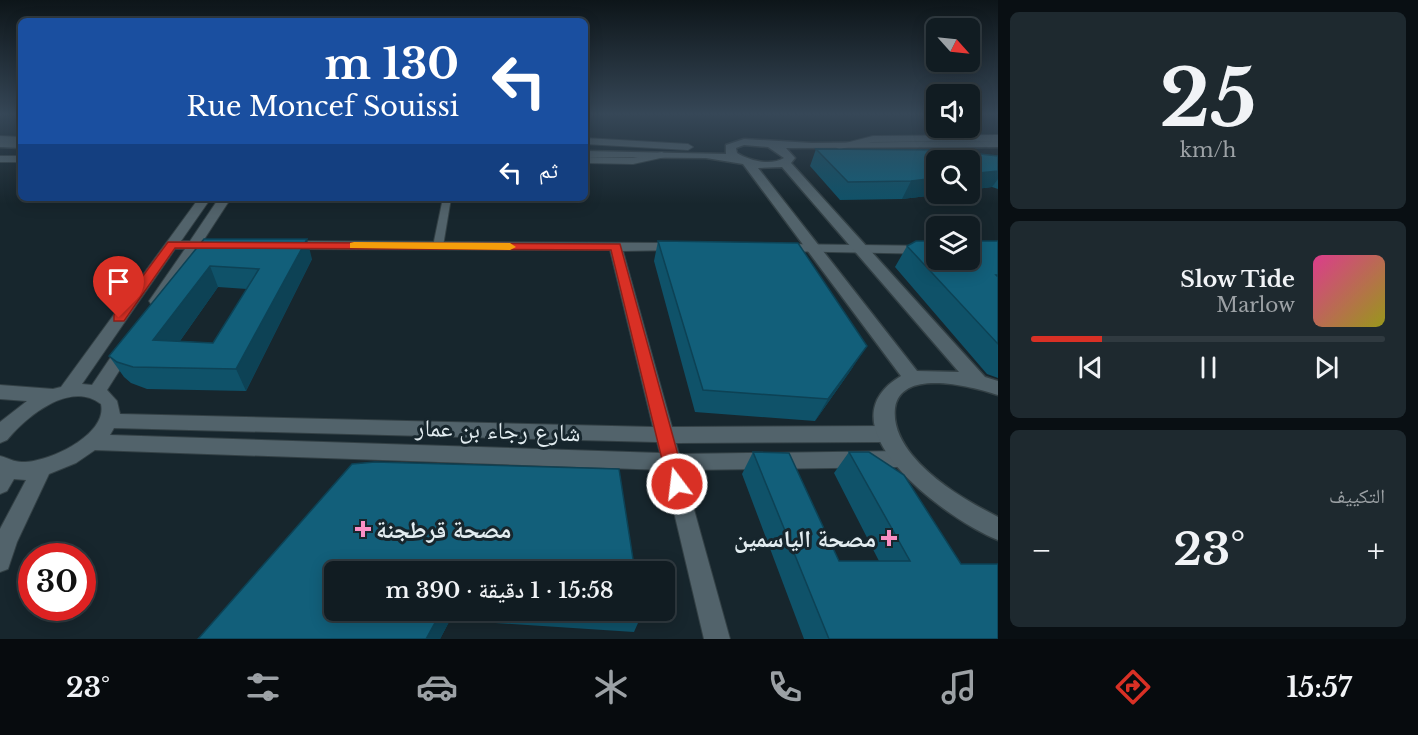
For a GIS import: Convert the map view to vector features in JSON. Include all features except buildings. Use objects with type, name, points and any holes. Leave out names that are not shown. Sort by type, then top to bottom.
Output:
[{"type":"street","points":[[669,145],[688,147]]},
{"type":"street","points":[[588,147],[722,145]]},
{"type":"street","points":[[734,145],[730,151],[743,161],[815,248],[913,379]]},
{"type":"street","points":[[770,145],[788,154],[787,162],[978,381]]},
{"type":"street","points":[[810,145],[933,145]]},
{"type":"street","points":[[839,146],[845,145]]},
{"type":"street","points":[[588,154],[662,155],[743,161],[769,166],[822,154],[998,151]]},
{"type":"street","points":[[0,153],[18,153]]},
{"type":"street","points":[[851,153],[880,157]]},
{"type":"street","points":[[588,160],[633,161],[662,155]]},
{"type":"street","points":[[0,159],[18,159]]},
{"type":"street","points":[[0,435],[21,414],[60,394],[203,201]]},
{"type":"street","points":[[148,313],[223,201]]},
{"type":"street","points":[[438,246],[446,201]]},
{"type":"street","points":[[172,245],[237,244]]},
{"type":"street","points":[[272,245],[688,247]]},
{"type":"street","points":[[615,247],[662,435],[717,639]]},
{"type":"street","points":[[769,248],[926,250]]},
{"type":"street","points":[[97,392],[135,333]]},
{"type":"street","points":[[998,388],[978,381],[942,376],[913,379],[892,390],[884,409],[888,434],[902,459],[928,485],[962,511],[998,529]]},
{"type":"street","points":[[0,392],[60,394],[97,392],[108,398],[112,408],[109,421],[93,442],[70,458],[42,468],[2,471]]},
{"type":"street","name":"شارع رجاء بن عمار","points":[[109,421],[662,435],[888,434]]},
{"type":"street","name":"شارع رجاء بن عمار","points":[[93,442],[671,462],[902,459]]},
{"type":"street","points":[[0,561],[6,540],[42,468]]},
{"type":"slow traffic","points":[[354,246],[510,247]]},
{"type":"place","name":"مصحة قرطجنة","points":[[363,529]]},
{"type":"place","name":"مصحة الياسمين","points":[[889,538]]},
{"type":"route","points":[[119,318],[172,245],[615,247],[662,435],[677,484]]}]
